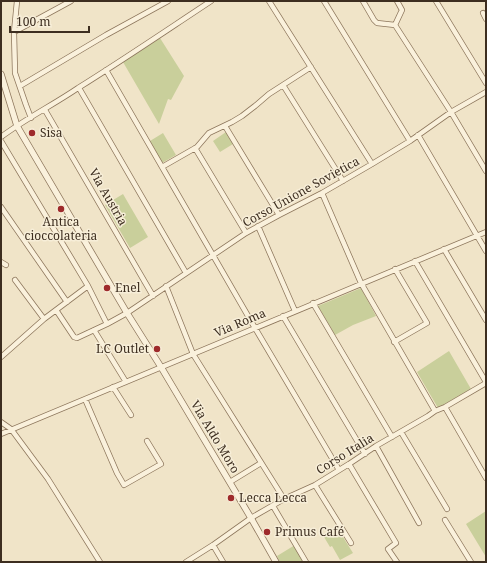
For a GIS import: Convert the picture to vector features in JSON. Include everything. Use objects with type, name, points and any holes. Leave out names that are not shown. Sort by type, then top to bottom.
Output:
[{"type":"street","points":[[17,1],[14,32],[15,73],[31,118]]},
{"type":"street","points":[[14,32],[71,1]]},
{"type":"street","points":[[20,86],[106,35],[168,1]]},
{"type":"street","points":[[1,137],[45,110],[211,1]]},
{"type":"street","points":[[269,1],[372,164]]},
{"type":"street","points":[[324,1],[410,140]]},
{"type":"street","points":[[363,1],[377,24],[395,25]]},
{"type":"street","points":[[395,25],[402,10],[397,1]]},
{"type":"street","points":[[436,1],[486,84]]},
{"type":"street","points":[[483,13],[486,18]]},
{"type":"street","points":[[395,25],[451,112],[486,171]]},
{"type":"street","points":[[162,167],[195,148],[209,133],[242,116],[283,84],[312,67]]},
{"type":"street","points":[[106,70],[339,470]]},
{"type":"street","name":"Via Aldo Moro","points":[[1,74],[17,126],[127,313],[230,482],[276,562]]},
{"type":"street","points":[[283,84],[343,181]]},
{"type":"street","points":[[78,88],[186,273]]},
{"type":"street","name":"Corso Unione Sovietica","points":[[56,310],[74,337],[77,338],[107,324],[153,296],[246,233],[322,193],[372,164],[451,112],[486,92]]},
{"type":"street","name":"Via Austria","points":[[45,110],[153,296]]},
{"type":"street","points":[[225,126],[279,215]]},
{"type":"street","points":[[418,135],[486,251]]},
{"type":"street","points":[[1,141],[88,286],[107,324]]},
{"type":"street","points":[[195,148],[246,233]]},
{"type":"street","points":[[322,193],[361,283],[435,411]]},
{"type":"street","points":[[1,207],[67,302]]},
{"type":"street","points":[[258,226],[295,311]]},
{"type":"street","name":"Via Roma","points":[[1,434],[486,232]]},
{"type":"street","points":[[444,249],[486,320]]},
{"type":"street","points":[[415,261],[486,383]]},
{"type":"street","points":[[1,262],[6,265]]},
{"type":"street","points":[[394,342],[427,323],[395,269]]},
{"type":"street","points":[[15,280],[44,319]]},
{"type":"street","points":[[1,357],[44,319],[88,286]]},
{"type":"street","points":[[166,286],[193,354],[284,499]]},
{"type":"street","points":[[313,304],[392,437]]},
{"type":"street","points":[[284,316],[365,454]]},
{"type":"street","points":[[94,330],[126,382]]},
{"type":"street","name":"Corso Italia","points":[[186,562],[251,518],[284,499],[315,485],[376,446],[486,383]]},
{"type":"street","points":[[113,387],[131,415]]},
{"type":"street","points":[[85,399],[117,473],[124,485],[161,464],[147,441]]},
{"type":"street","points":[[445,407],[486,478]]},
{"type":"street","points":[[1,422],[11,429],[55,490],[100,562]]},
{"type":"street","points":[[401,432],[447,509]]},
{"type":"street","points":[[376,446],[419,522]]},
{"type":"street","points":[[230,482],[261,463]]},
{"type":"street","points":[[349,464],[396,543],[388,549],[397,562]]},
{"type":"street","points":[[315,485],[351,543]]},
{"type":"street","points":[[273,506],[306,562]]},
{"type":"street","points":[[445,520],[471,562]]},
{"type":"street","points":[[213,545],[223,562]]},
{"type":"green space","points":[[160,38],[184,76],[171,100],[168,99],[159,124],[123,62]]},
{"type":"green space","points":[[226,132],[233,144],[220,152],[213,141]]},
{"type":"green space","points":[[163,133],[176,155],[162,163],[150,141]]},
{"type":"green space","points":[[123,194],[148,237],[130,248],[105,205]]},
{"type":"green space","points":[[361,288],[376,316],[353,325],[335,335],[318,306]]},
{"type":"green space","points":[[449,351],[471,389],[438,408],[417,372]]},
{"type":"green space","points":[[486,511],[486,557],[466,524]]},
{"type":"green space","points":[[338,529],[353,553],[340,560],[332,546],[330,547],[324,537]]},
{"type":"green space","points":[[295,545],[305,562],[280,562],[277,556]]},
{"type":"place","name":"Sisa","points":[[32,133]]},
{"type":"place","name":"Antica cioccolateria","points":[[61,209]]},
{"type":"place","name":"Enel","points":[[107,288]]},
{"type":"place","name":"LC Outlet","points":[[157,349]]},
{"type":"place","name":"Lecca Lecca","points":[[231,498]]},
{"type":"place","name":"Primus Café","points":[[267,532]]}]
